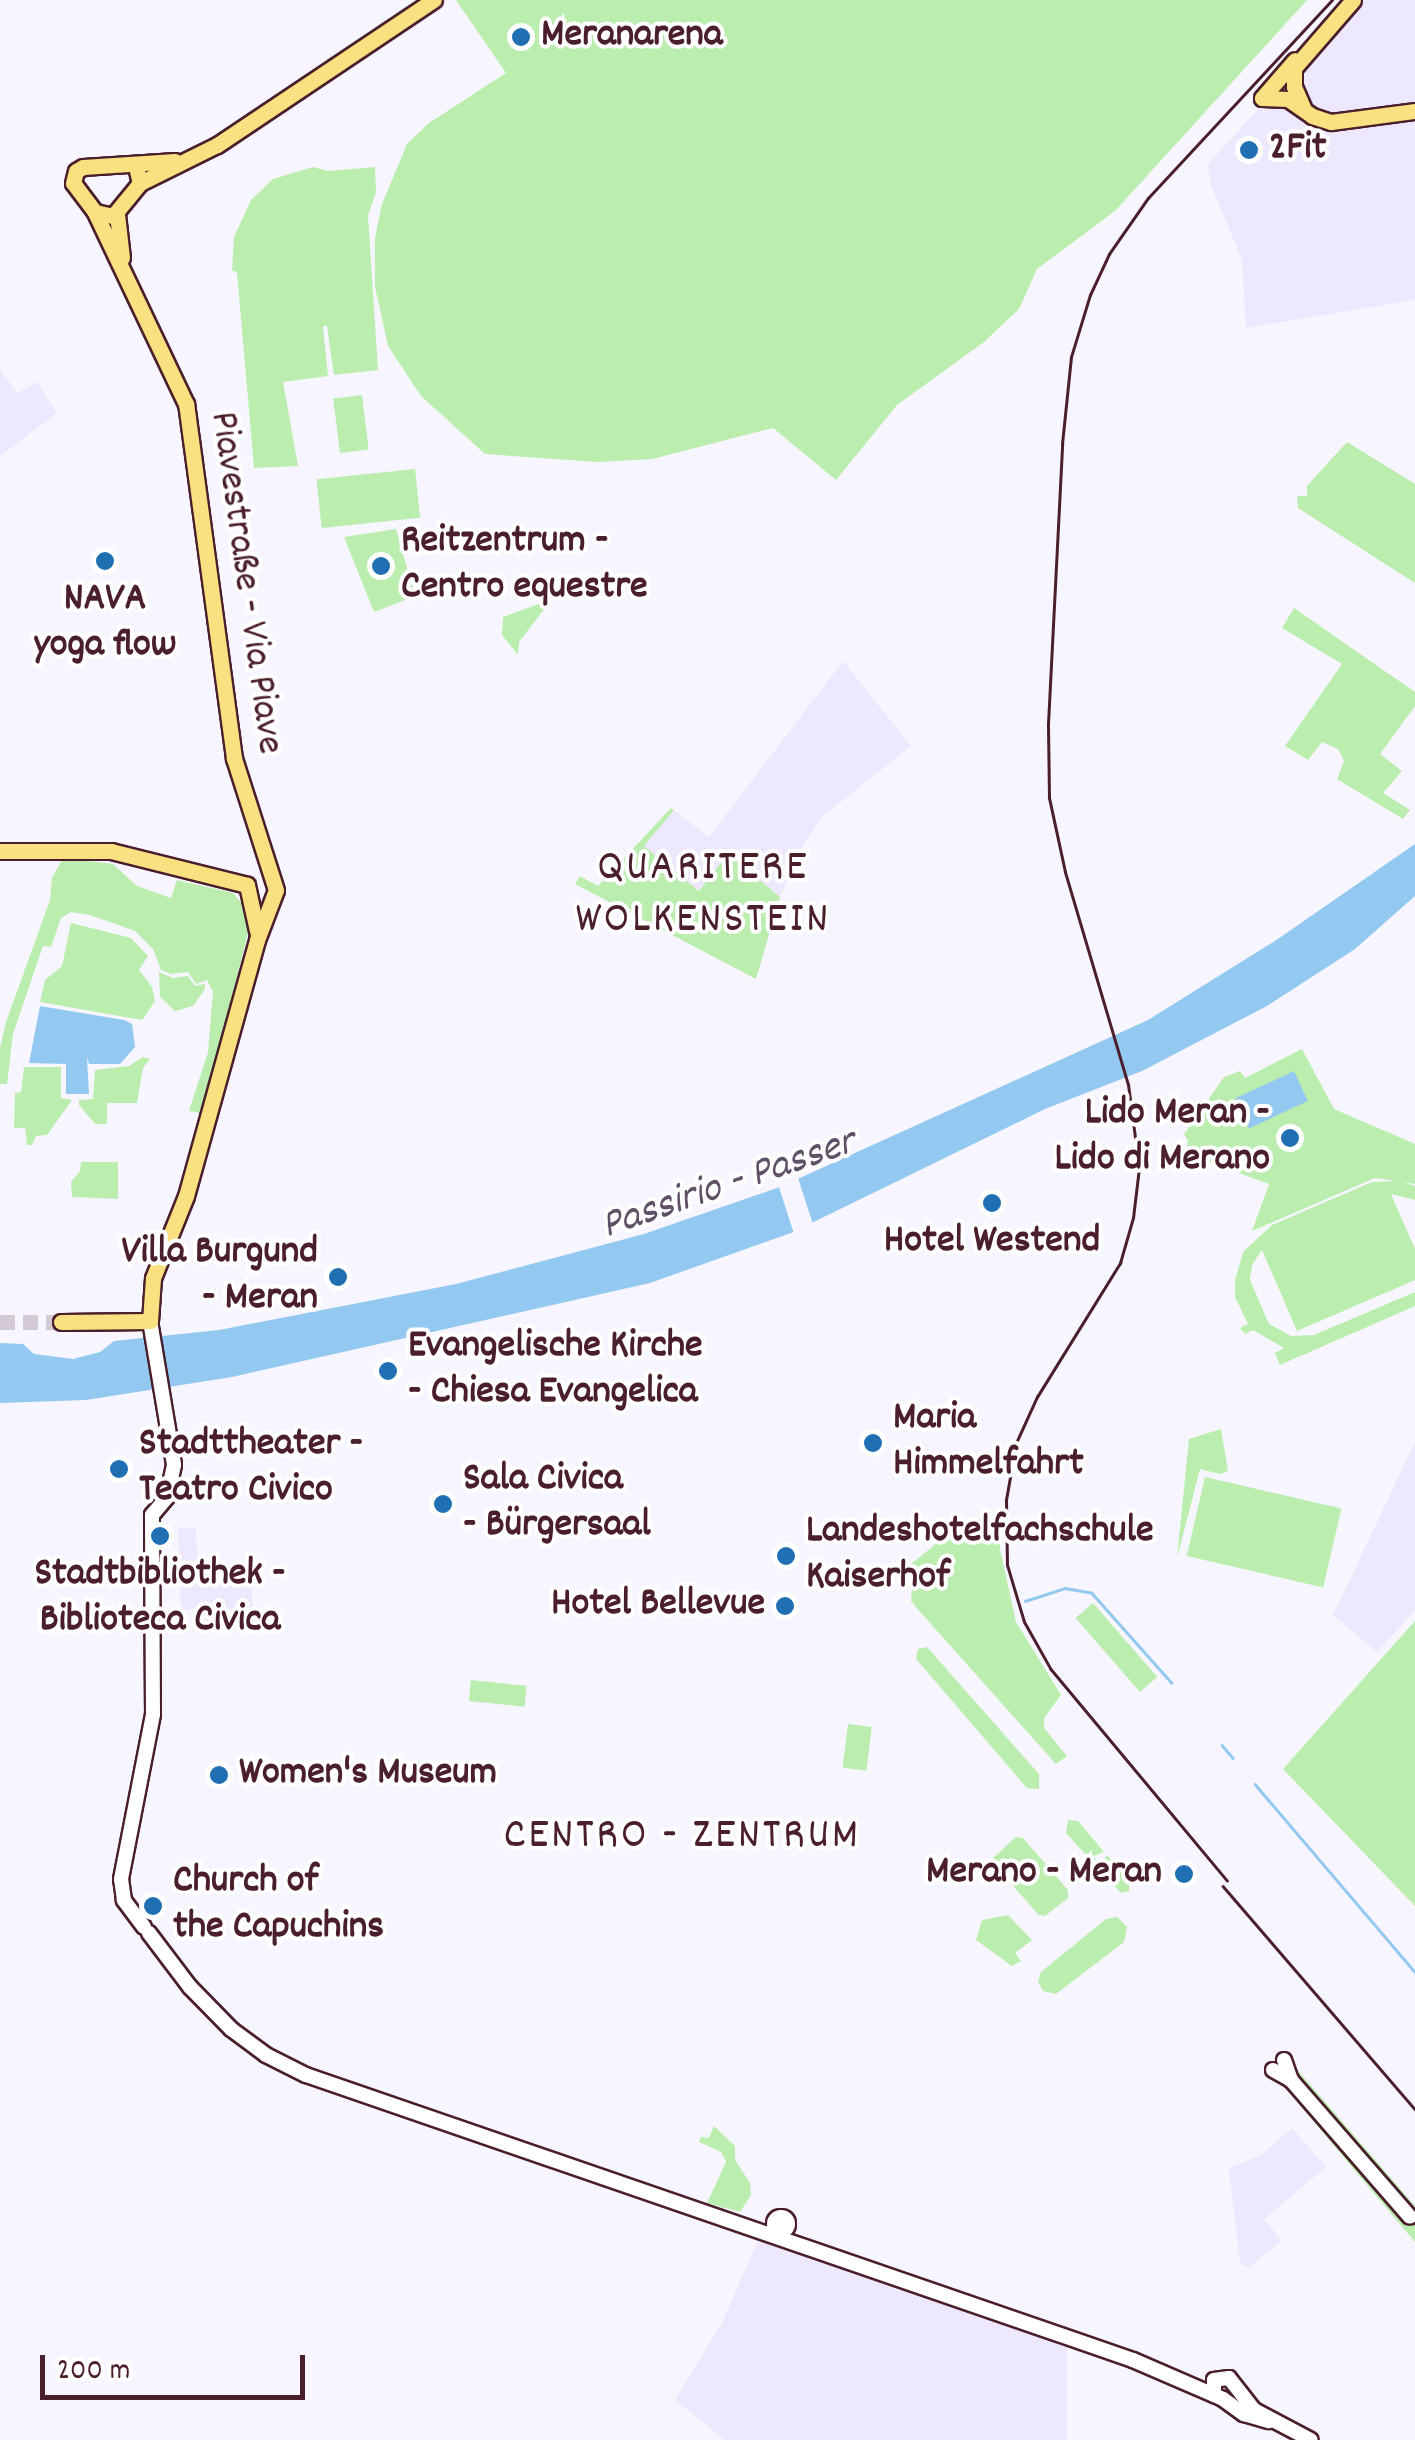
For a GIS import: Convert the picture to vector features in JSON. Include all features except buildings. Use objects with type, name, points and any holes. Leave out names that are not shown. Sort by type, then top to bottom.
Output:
[{"type":"main road","points":[[95,212],[117,214],[138,175],[217,145],[434,0]]},
{"type":"main road","points":[[1352,0],[1262,98],[1288,99],[1318,119],[1349,122],[1415,110]]},
{"type":"main road","points":[[1304,52],[1292,78],[1297,98],[1306,110]]},
{"type":"main road","name":"Piavestraße - Via Piave","points":[[138,175],[113,164],[76,171],[75,188],[95,212],[191,422],[228,726],[259,874],[260,902],[257,940],[186,1196],[153,1278],[152,1328]]},
{"type":"main road","name":"Piavestraße - Via Piave","points":[[117,214],[122,267]]},
{"type":"main road","points":[[0,851],[111,850],[259,874]]},
{"type":"main road","name":"Piavestraße - Via Piave","points":[[259,874],[276,890],[260,902]]},
{"type":"main road","points":[[61,1322],[152,1328],[173,1455],[169,1493],[155,1507],[152,1523],[154,1714],[121,1886],[128,1906],[146,1930],[231,2029],[280,2063],[745,2226],[779,2230],[798,2245],[1132,2360],[1212,2392],[1244,2414],[1311,2440]]},
{"type":"main road","points":[[1279,2065],[1410,2217]]},
{"type":"main road","points":[[1212,2392],[1232,2395],[1234,2386],[1248,2406],[1269,2421]]},
{"type":"shaded area","points":[[1358,0],[1415,0],[1415,300],[1246,328],[1242,260],[1211,185],[1208,164]]},
{"type":"shaded area","points":[[0,369],[17,393],[37,382],[57,413],[0,456]]},
{"type":"shaded area","points":[[843,661],[911,746],[822,817],[803,845],[780,897],[729,855],[700,891],[643,846],[674,810],[709,837]]},
{"type":"shaded area","points":[[1415,1442],[1415,1610],[1377,1652],[1333,1615]]},
{"type":"shaded area","points":[[196,1527],[197,1554],[203,1555],[204,1572],[251,1569],[253,1616],[206,1624],[204,1608],[181,1610],[178,1528]]},
{"type":"shaded area","points":[[1292,2128],[1326,2167],[1264,2219],[1282,2241],[1248,2268],[1240,2263],[1229,2168],[1261,2155]]},
{"type":"shaded area","points":[[759,2238],[1067,2346],[1067,2440],[725,2440],[675,2400],[722,2323]]},
{"type":"green space","points":[[456,0],[1307,0],[1115,211],[1037,269],[1019,309],[984,342],[897,405],[836,480],[773,428],[652,459],[597,462],[485,454],[421,396],[388,346],[375,287],[375,238],[382,204],[407,144],[429,123],[506,73]]},
{"type":"green space","points":[[313,167],[328,171],[375,167],[376,192],[368,215],[378,370],[334,375],[327,326],[323,326],[328,376],[283,382],[298,466],[254,468],[237,273],[232,270],[234,237],[251,200],[273,179]]},
{"type":"green space","points":[[362,395],[369,450],[340,453],[333,399]]},
{"type":"green space","points":[[1347,442],[1415,484],[1415,583],[1298,508],[1297,496],[1307,496],[1307,486]]},
{"type":"green space","points":[[415,469],[420,518],[322,528],[317,479]]},
{"type":"green space","name":"Reitzentrum - Centro equestre","points":[[396,529],[415,596],[374,612],[344,537]]},
{"type":"green space","points":[[552,599],[519,642],[518,655],[502,635],[503,617]]},
{"type":"green space","points":[[1294,608],[1415,692],[1415,706],[1380,754],[1402,771],[1383,793],[1410,810],[1403,819],[1337,779],[1344,761],[1338,749],[1322,742],[1308,760],[1285,746],[1342,664],[1282,628]]},
{"type":"green space","points":[[671,808],[674,810],[644,846],[699,891],[728,854],[780,897],[756,979],[575,884],[580,876],[598,886]]},
{"type":"green space","points":[[63,858],[113,864],[137,886],[171,898],[177,880],[233,893],[245,907],[250,925],[201,1121],[198,1112],[189,1111],[208,1052],[213,992],[207,980],[196,984],[188,972],[171,974],[161,970],[153,949],[135,931],[90,915],[71,912],[61,918],[51,947],[43,946],[13,1034],[7,1084],[0,1084],[0,1048],[6,1022],[50,900],[52,878]]},
{"type":"green space","points":[[71,923],[131,938],[148,956],[139,970],[152,987],[155,1001],[142,1020],[40,1002],[45,980],[62,966]]},
{"type":"green space","points":[[159,972],[173,978],[188,976],[195,986],[205,984],[205,989],[193,1006],[175,1011],[160,997]]},
{"type":"green space","name":"Lido Meran - Lido di Merano","points":[[1302,1049],[1334,1109],[1415,1144],[1415,1184],[1375,1178],[1252,1231],[1269,1184],[1184,1153],[1188,1141],[1184,1134],[1224,1077],[1240,1071],[1245,1078]]},
{"type":"green space","points":[[143,1057],[150,1059],[143,1068],[137,1103],[107,1103],[107,1124],[95,1124],[79,1100],[93,1099],[95,1070],[129,1066]]},
{"type":"green space","points":[[24,1067],[61,1067],[61,1098],[72,1100],[47,1135],[36,1136],[32,1145],[27,1145],[25,1128],[14,1128],[15,1093],[21,1092]]},
{"type":"green space","points":[[81,1162],[118,1162],[118,1199],[72,1197],[71,1182],[80,1171]]},
{"type":"green space","points":[[1400,1181],[1415,1186],[1415,1200],[1391,1194],[1415,1249],[1415,1280],[1297,1331],[1262,1250],[1252,1265],[1250,1280],[1269,1324],[1291,1336],[1314,1335],[1415,1292],[1415,1306],[1280,1365],[1275,1353],[1284,1348],[1253,1330],[1245,1334],[1240,1328],[1248,1324],[1235,1297],[1243,1252],[1272,1225],[1372,1182]]},
{"type":"green space","points":[[1221,1429],[1228,1471],[1220,1474],[1200,1469],[1177,1558],[1189,1439]]},
{"type":"green space","points":[[1205,1477],[1341,1508],[1323,1587],[1187,1556]]},
{"type":"green space","points":[[978,1518],[999,1518],[1000,1549],[1016,1622],[1061,1695],[1044,1718],[1044,1728],[1067,1756],[1056,1764],[921,1613],[911,1601],[912,1589],[903,1582],[911,1564],[958,1526]]},
{"type":"green space","points":[[1093,1603],[1157,1677],[1140,1692],[1076,1618]]},
{"type":"green space","points":[[1415,1621],[1415,1906],[1283,1769]]},
{"type":"green space","points":[[927,1647],[1039,1774],[1039,1789],[1027,1788],[916,1659],[918,1649]]},
{"type":"green space","points":[[471,1680],[527,1686],[524,1707],[469,1701]]},
{"type":"green space","points":[[848,1724],[872,1727],[866,1771],[843,1768]]},
{"type":"green space","points":[[1068,1820],[1078,1821],[1104,1852],[1093,1856],[1101,1865],[1107,1855],[1130,1882],[1129,1891],[1121,1893],[1066,1833]]},
{"type":"green space","points":[[1016,1837],[1023,1838],[1068,1890],[1068,1898],[1045,1916],[1039,1915],[995,1866],[993,1858]]},
{"type":"green space","points":[[1008,1915],[1032,1940],[1015,1953],[1021,1961],[1012,1966],[976,1940],[982,1920]]},
{"type":"green space","points":[[1117,1917],[1127,1927],[1124,1942],[1056,1994],[1043,1991],[1038,1982],[1041,1972],[1106,1919]]},
{"type":"green space","points":[[1288,2059],[1415,2206],[1415,2242],[1277,2078],[1404,2221],[1413,2210],[1410,2205],[1305,2089]]},
{"type":"green space","points":[[714,2126],[735,2146],[735,2160],[750,2183],[751,2195],[740,2212],[707,2203],[726,2162],[721,2152],[699,2142],[701,2137],[709,2138]]},
{"type":"water","points":[[1415,844],[1415,896],[1355,949],[1267,1006],[1142,1071],[1045,1109],[791,1233],[650,1283],[232,1377],[86,1400],[0,1403],[0,1343],[23,1344],[34,1354],[73,1359],[100,1352],[114,1341],[219,1330],[456,1284],[644,1234],[780,1187],[1148,1020],[1275,941]]},
{"type":"water","points":[[40,1006],[124,1020],[132,1024],[135,1047],[120,1064],[89,1064],[87,1057],[89,1094],[66,1094],[66,1064],[29,1063]]},
{"type":"water","points":[[1294,1071],[1308,1101],[1249,1128],[1235,1098]]},
{"type":"pier","points":[[798,1178],[814,1227],[794,1234],[778,1184]]},
{"type":"waterway","points":[[1025,1601],[1065,1588],[1092,1593],[1172,1683]]},
{"type":"waterway","points":[[1222,1745],[1233,1758]]},
{"type":"waterway","points":[[1255,1784],[1415,1972]]},
{"type":"tunnel","points":[[0,1322],[61,1322]]},
{"type":"railway","points":[[1227,1881],[1051,1670],[1024,1622],[1007,1565],[1006,1500],[1016,1443],[1037,1397],[1120,1263],[1133,1218],[1139,1168],[1128,1085],[1065,872],[1049,798],[1048,724],[1062,444],[1071,357],[1090,295],[1109,254],[1148,198],[1332,0]]},
{"type":"railway","points":[[1223,1886],[1415,2109]]},
{"type":"place","name":"Meranarena","points":[[521,37]]},
{"type":"place","name":"2Fit","points":[[1249,150]]},
{"type":"place","name":"NAVA yoga flow","points":[[105,561]]},
{"type":"place","name":"Reitzentrum - Centro equestre","points":[[381,566]]},
{"type":"place","name":"Lido Meran - Lido di Merano","points":[[1290,1138]]},
{"type":"place","name":"Hotel Westend","points":[[992,1203]]},
{"type":"place","name":"Villa Burgund - Meran","points":[[338,1277]]},
{"type":"place","name":"Evangelische Kirche - Chiesa Evangelica","points":[[388,1371]]},
{"type":"place","name":"Maria Himmelfahrt","points":[[873,1443]]},
{"type":"place","name":"Stadttheater - Teatro Civico","points":[[119,1469]]},
{"type":"place","name":"Sala Civica - Bürgersaal","points":[[443,1504]]},
{"type":"place","name":"Stadtbibliothek - Biblioteca Civica","points":[[160,1536]]},
{"type":"place","name":"Landeshotelfachschule Kaiserhof","points":[[786,1556]]},
{"type":"place","name":"Hotel Bellevue","points":[[785,1606]]},
{"type":"place","name":"Women's Museum","points":[[219,1775]]},
{"type":"place","name":"Merano - Meran","points":[[1184,1874]]},
{"type":"place","name":"Church of the Capuchins","points":[[153,1906]]},
{"type":"district","name":"QUARITERE WOLKENSTEIN","points":[[703,896]]},
{"type":"district","name":"CENTRO - ZENTRUM","points":[[682,1838]]},
{"type":"water label","name":"Passirio - Passer","points":[[729,1186]]}]
